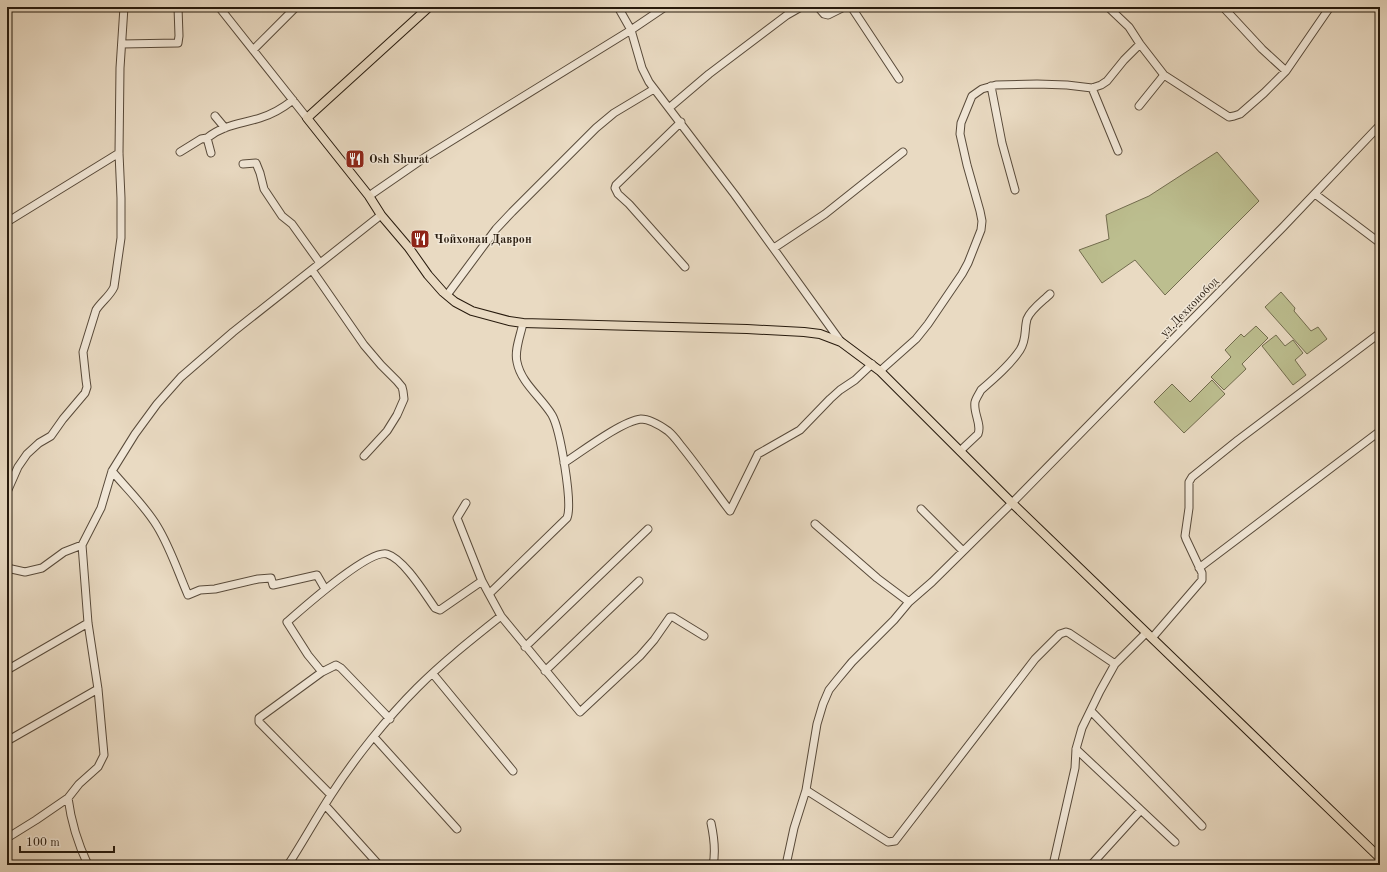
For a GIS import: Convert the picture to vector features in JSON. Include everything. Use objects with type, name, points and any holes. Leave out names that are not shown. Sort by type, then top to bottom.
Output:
[{"type":"main road","points":[[429,7],[307,118],[369,196],[381,215],[409,248],[428,275],[447,295],[455,302],[472,311],[509,321],[747,328],[820,334],[841,342],[880,371],[1012,503],[1380,858]]},
{"type":"street","points":[[7,492],[18,467],[28,454],[35,446],[51,436],[85,393],[87,387],[83,352],[96,310],[112,292],[121,238],[121,198],[118,153],[124,7]]},
{"type":"street","points":[[122,44],[178,43],[178,7]]},
{"type":"street","points":[[219,7],[307,118]]},
{"type":"street","points":[[253,50],[296,7]]},
{"type":"street","points":[[618,7],[631,30],[645,76],[774,248],[841,342]]},
{"type":"street","points":[[369,196],[427,156],[631,30],[665,7]]},
{"type":"street","points":[[669,108],[709,74],[787,15],[802,7]]},
{"type":"street","points":[[818,7],[824,14],[828,15],[844,7]]},
{"type":"street","points":[[850,7],[899,79]]},
{"type":"street","points":[[1108,7],[1129,27],[1164,75],[1229,117],[1240,114],[1286,71],[1330,7]]},
{"type":"street","points":[[1223,7],[1262,49],[1286,71]]},
{"type":"street","points":[[880,371],[916,339],[928,324],[962,274],[978,237],[982,221],[960,134],[960,127],[972,96],[982,89],[996,85],[1037,84],[1092,88],[1107,81],[1124,60],[1140,44]]},
{"type":"street","points":[[1139,106],[1164,75]]},
{"type":"street","points":[[991,86],[1002,143],[1015,190]]},
{"type":"street","points":[[1092,88],[1118,151]]},
{"type":"street","points":[[447,295],[491,236],[512,212],[596,128],[614,113],[654,89]]},
{"type":"street","points":[[180,152],[201,139],[207,138],[232,124],[270,115],[294,100]]},
{"type":"street","points":[[215,116],[225,128]]},
{"type":"street","points":[[681,122],[616,185],[615,188],[618,194],[629,204],[685,267]]},
{"type":"street","name":"ул.Дехконобод","points":[[786,865],[794,828],[806,790],[817,724],[829,690],[852,662],[884,631],[909,602],[932,582],[1012,503],[1315,194],[1380,125]]},
{"type":"street","points":[[207,138],[211,153]]},
{"type":"street","points":[[774,248],[824,214],[903,152]]},
{"type":"street","points":[[7,222],[118,153]]},
{"type":"street","points":[[243,164],[256,163],[264,189],[282,216],[292,224],[320,263]]},
{"type":"street","points":[[1315,194],[1380,243]]},
{"type":"street","points":[[7,838],[68,798],[79,784],[98,767],[104,755],[98,689],[88,623],[82,545],[101,508],[112,471],[157,404],[182,377],[233,332],[381,215]]},
{"type":"street","points":[[312,270],[364,345],[397,381],[403,391],[404,399],[387,432],[364,456]]},
{"type":"street","points":[[960,451],[978,434],[979,430],[975,402],[981,390],[1010,362],[1021,349],[1025,340],[1028,318],[1050,294]]},
{"type":"street","points":[[489,594],[567,518],[569,513],[564,464],[553,417],[528,385],[517,362],[516,355],[523,322]]},
{"type":"street","points":[[1052,865],[1075,768],[1076,749],[1082,728],[1100,691],[1115,664],[1149,636],[1202,580],[1203,576],[1185,536],[1189,508],[1189,482],[1192,477],[1238,440],[1380,333]]},
{"type":"street","points":[[564,464],[620,427],[641,419],[647,420],[669,432],[690,456],[730,511],[758,454],[800,430],[830,399],[855,380],[872,364]]},
{"type":"street","points":[[1199,568],[1380,431]]},
{"type":"street","points":[[112,471],[143,506],[157,525],[188,594],[200,590],[215,589],[258,579],[272,578],[273,585],[317,575],[325,590]]},
{"type":"street","points":[[466,502],[457,518],[482,581],[489,594],[501,616],[580,712],[640,656],[654,640],[670,616],[704,636]]},
{"type":"street","points":[[921,509],[963,551]]},
{"type":"street","points":[[815,524],[877,578],[909,602]]},
{"type":"street","points":[[525,647],[648,529]]},
{"type":"street","points":[[7,568],[25,572],[42,568],[64,552],[82,545]]},
{"type":"street","points":[[322,672],[308,655],[286,622],[352,569],[381,554],[387,554],[396,559],[410,572],[438,610],[482,581]]},
{"type":"street","points":[[546,671],[639,581]]},
{"type":"street","points":[[288,865],[331,795],[374,737],[417,688],[501,616]]},
{"type":"street","points":[[7,670],[88,623]]},
{"type":"street","points":[[806,790],[888,842],[895,841],[1035,659],[1060,634],[1066,632],[1069,633],[1115,664]]},
{"type":"street","points":[[331,795],[259,722],[259,718],[322,672],[336,665],[339,666],[390,719]]},
{"type":"street","points":[[433,674],[513,771]]},
{"type":"street","points":[[7,741],[98,689]]},
{"type":"street","points":[[1091,711],[1202,826]]},
{"type":"street","points":[[374,737],[458,829]]},
{"type":"street","points":[[1076,749],[1175,842]]},
{"type":"street","points":[[68,798],[70,815],[76,836],[88,865]]},
{"type":"street","points":[[325,805],[379,865]]},
{"type":"street","points":[[1091,865],[1141,810]]},
{"type":"street","points":[[711,823],[715,849],[713,865]]},
{"type":"green space","points":[[1217,152],[1259,201],[1165,295],[1135,260],[1102,283],[1079,250],[1109,239],[1106,215],[1149,196]]},
{"type":"green space","points":[[1281,292],[1295,308],[1294,311],[1311,331],[1318,327],[1327,339],[1307,354],[1265,307]]},
{"type":"green space","points":[[1256,326],[1268,338],[1242,364],[1246,369],[1224,390],[1211,377],[1231,357],[1225,350],[1241,334],[1244,337]]},
{"type":"green space","points":[[1276,335],[1285,346],[1293,340],[1303,353],[1295,360],[1306,375],[1293,385],[1262,346]]},
{"type":"green space","points":[[1212,380],[1225,394],[1184,433],[1154,402],[1172,384],[1190,402]]},
{"type":"place","name":"Osh Shurat","points":[[355,159]]},
{"type":"place","name":"Чойхонаи Даврон","points":[[420,239]]}]
